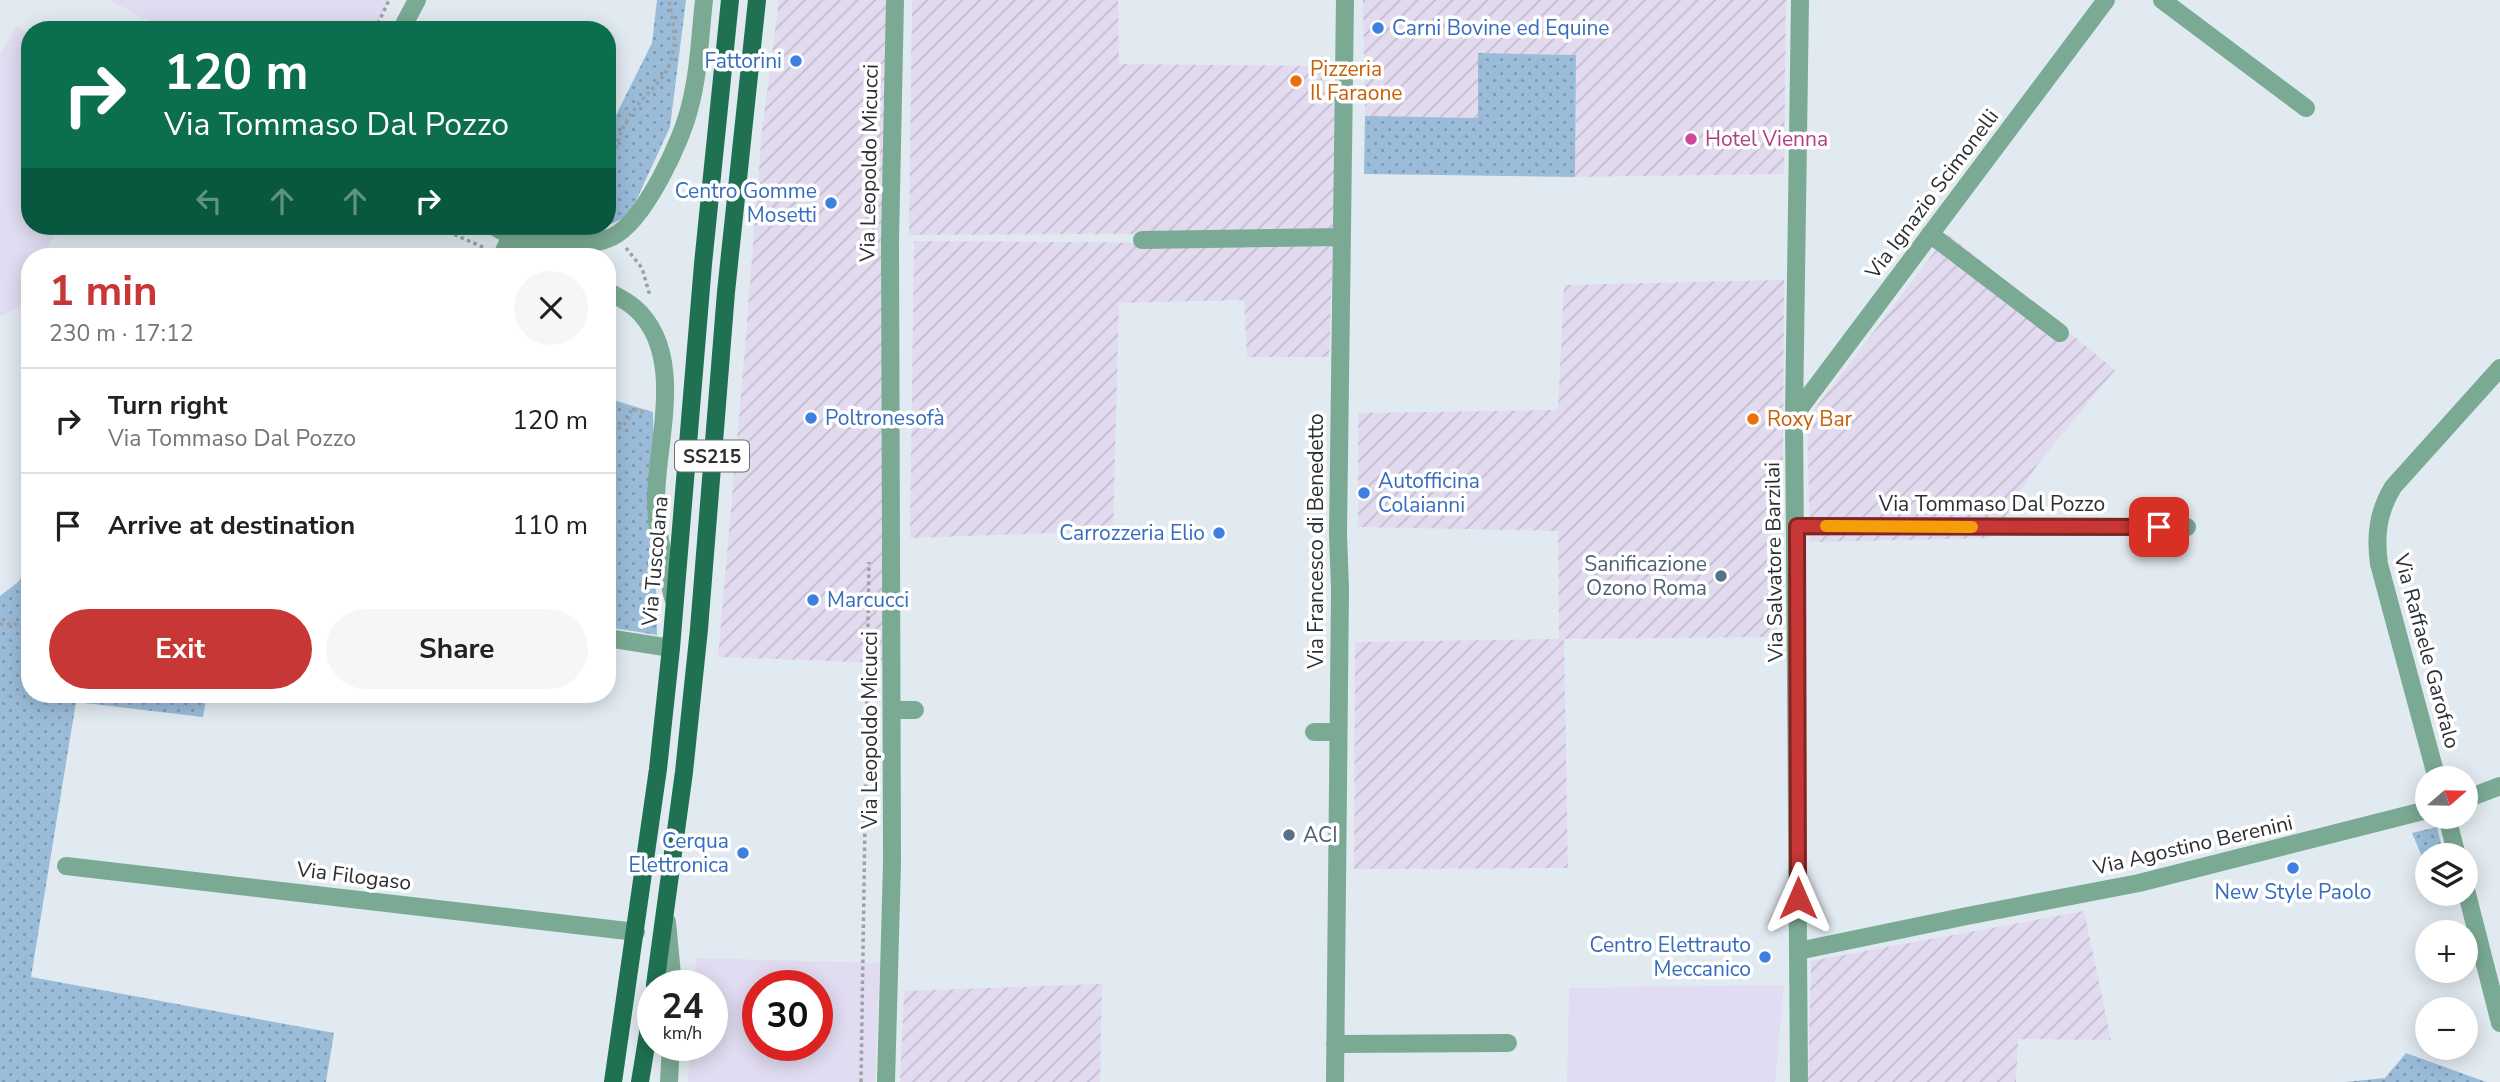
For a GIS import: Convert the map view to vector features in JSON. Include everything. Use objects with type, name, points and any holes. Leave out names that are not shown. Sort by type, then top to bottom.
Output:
[{"type":"main road","name":"Via Tuscolana","points":[[613,1082],[658,769],[671,648],[703,264],[730,0]]},
{"type":"main road","name":"SS215","points":[[657,970],[684,772],[699,629],[726,292],[757,0]]},
{"type":"main road","points":[[640,1082],[643,1061]]},
{"type":"street","points":[[406,21],[417,0]]},
{"type":"street","points":[[616,234],[635,219],[663,170],[690,109],[705,0]]},
{"type":"street","name":"Via Leopoldo Micucci","points":[[886,1082],[892,863],[890,240],[895,0]]},
{"type":"street","name":"Via Francesco di Benedetto","points":[[1335,1082],[1345,0]]},
{"type":"street","name":"Via Salvatore Barzilai","points":[[1798,1082],[1797,526],[1794,416],[1800,0]]},
{"type":"street","name":"Via Ignazio Scimonelli","points":[[1794,416],[2106,0]]},
{"type":"street","points":[[2162,0],[2306,108]]},
{"type":"street","points":[[1930,234],[2060,332]]},
{"type":"street","points":[[511,236],[551,241],[595,242],[614,235]]},
{"type":"street","points":[[505,248],[511,236]]},
{"type":"street","points":[[511,236],[532,248]]},
{"type":"street","points":[[1142,240],[1342,237]]},
{"type":"street","points":[[616,296],[642,314],[654,334],[662,357],[665,392],[657,471],[657,517],[674,600]]},
{"type":"street","name":"Via Raffaele Garofalo","points":[[2433,766],[2379,564],[2377,528],[2393,487],[2500,368]]},
{"type":"street","name":"Via Tommaso Dal Pozzo","points":[[1797,526],[2187,527]]},
{"type":"street","points":[[616,639],[671,648]]},
{"type":"street","points":[[893,710],[915,710]]},
{"type":"street","points":[[1314,732],[1337,732]]},
{"type":"street","points":[[2478,794],[2500,786]]},
{"type":"street","name":"Via Agostino Berenini","points":[[1798,951],[2139,883],[2415,813]]},
{"type":"street","name":"Via Filogaso","points":[[66,866],[636,932]]},
{"type":"street","points":[[2470,906],[2500,1023]]},
{"type":"street","points":[[666,912],[672,970]]},
{"type":"street","points":[[1335,1044],[1508,1044]]},
{"type":"street","points":[[669,1082],[670,1061]]},
{"type":"path","points":[[378,21],[389,0]]},
{"type":"path","points":[[455,235],[483,248]]},
{"type":"path","points":[[616,431],[628,421],[631,410]]},
{"type":"path","points":[[0,624],[21,625]]},
{"type":"shaded area","points":[[109,0],[390,0],[378,21],[149,21]]},
{"type":"shaded area","points":[[657,0],[686,0],[670,127],[626,217],[616,222],[616,115],[652,43]]},
{"type":"shaded area","points":[[779,0],[887,0],[885,663],[718,657],[762,130]]},
{"type":"shaded area","points":[[912,0],[1118,0],[1119,64],[1337,66],[1337,233],[909,235]]},
{"type":"shaded area","points":[[1363,0],[1786,0],[1784,174],[1575,177],[1576,55],[1479,53],[1478,118],[1365,116]]},
{"type":"shaded area","points":[[16,27],[21,30],[21,235],[55,235],[48,248],[21,248],[21,304],[19,308],[0,316],[0,54]]},
{"type":"shaded area","points":[[1478,53],[1576,55],[1575,177],[1364,174],[1365,116],[1478,118]]},
{"type":"shaded area","points":[[1948,234],[2115,370],[2037,465],[1992,538],[1810,542],[1807,419]]},
{"type":"shaded area","points":[[914,241],[1333,244],[1329,357],[1247,357],[1244,300],[1119,303],[1113,531],[910,538]]},
{"type":"shaded area","points":[[1784,280],[1782,637],[1564,639],[1568,868],[1354,869],[1355,642],[1559,639],[1558,531],[1358,527],[1358,413],[1558,410],[1564,285]]},
{"type":"shaded area","points":[[616,401],[653,412],[657,635],[616,628]]},
{"type":"shaded area","points":[[21,578],[21,703],[76,703],[31,977],[334,1033],[326,1082],[0,1082],[0,596]]},
{"type":"shaded area","points":[[84,703],[206,703],[203,717]]},
{"type":"shaded area","points":[[2438,830],[2441,843],[2416,843],[2412,833]]},
{"type":"shaded area","points":[[2084,911],[2111,1040],[2018,1039],[2016,1082],[1808,1082],[1811,961]]},
{"type":"shaded area","points":[[696,958],[880,963],[875,1082],[688,1082],[689,1061],[728,1061],[728,970],[695,970]]},
{"type":"shaded area","points":[[1102,984],[1100,1082],[900,1082],[904,991]]},
{"type":"shaded area","points":[[1784,985],[1775,1082],[1567,1082],[1569,988]]},
{"type":"shaded area","points":[[2406,1053],[2415,1056],[2415,1060],[2425,1060],[2486,1082],[2345,1082],[2385,1078]]},
{"type":"slow traffic","points":[[1826,526],[1972,527]]},
{"type":"place","name":"Carni Bovine ed Equine","points":[[1378,28]]},
{"type":"place","name":"Fattorini","points":[[796,61]]},
{"type":"place","name":"Pizzeria Il Faraone","points":[[1296,81]]},
{"type":"place","name":"Hotel Vienna","points":[[1691,139]]},
{"type":"place","name":"Centro Gomme Mosetti","points":[[831,203]]},
{"type":"place","name":"Poltronesofà","points":[[811,418]]},
{"type":"place","name":"Roxy Bar","points":[[1753,419]]},
{"type":"place","name":"Autofficina Colaianni","points":[[1364,493]]},
{"type":"place","name":"Carrozzeria Elio","points":[[1219,533]]},
{"type":"place","name":"Sanificazione Ozono Roma","points":[[1721,576]]},
{"type":"place","name":"Marcucci","points":[[813,600]]},
{"type":"place","name":"ACI","points":[[1289,835]]},
{"type":"place","name":"Cerqua Elettronica","points":[[743,853]]},
{"type":"place","name":"New Style Paolo","points":[[2293,868]]},
{"type":"place","name":"Centro Elettrauto Meccanico","points":[[1765,957]]},
{"type":"route","points":[[1798,898],[1797,526],[2159,527]]}]
